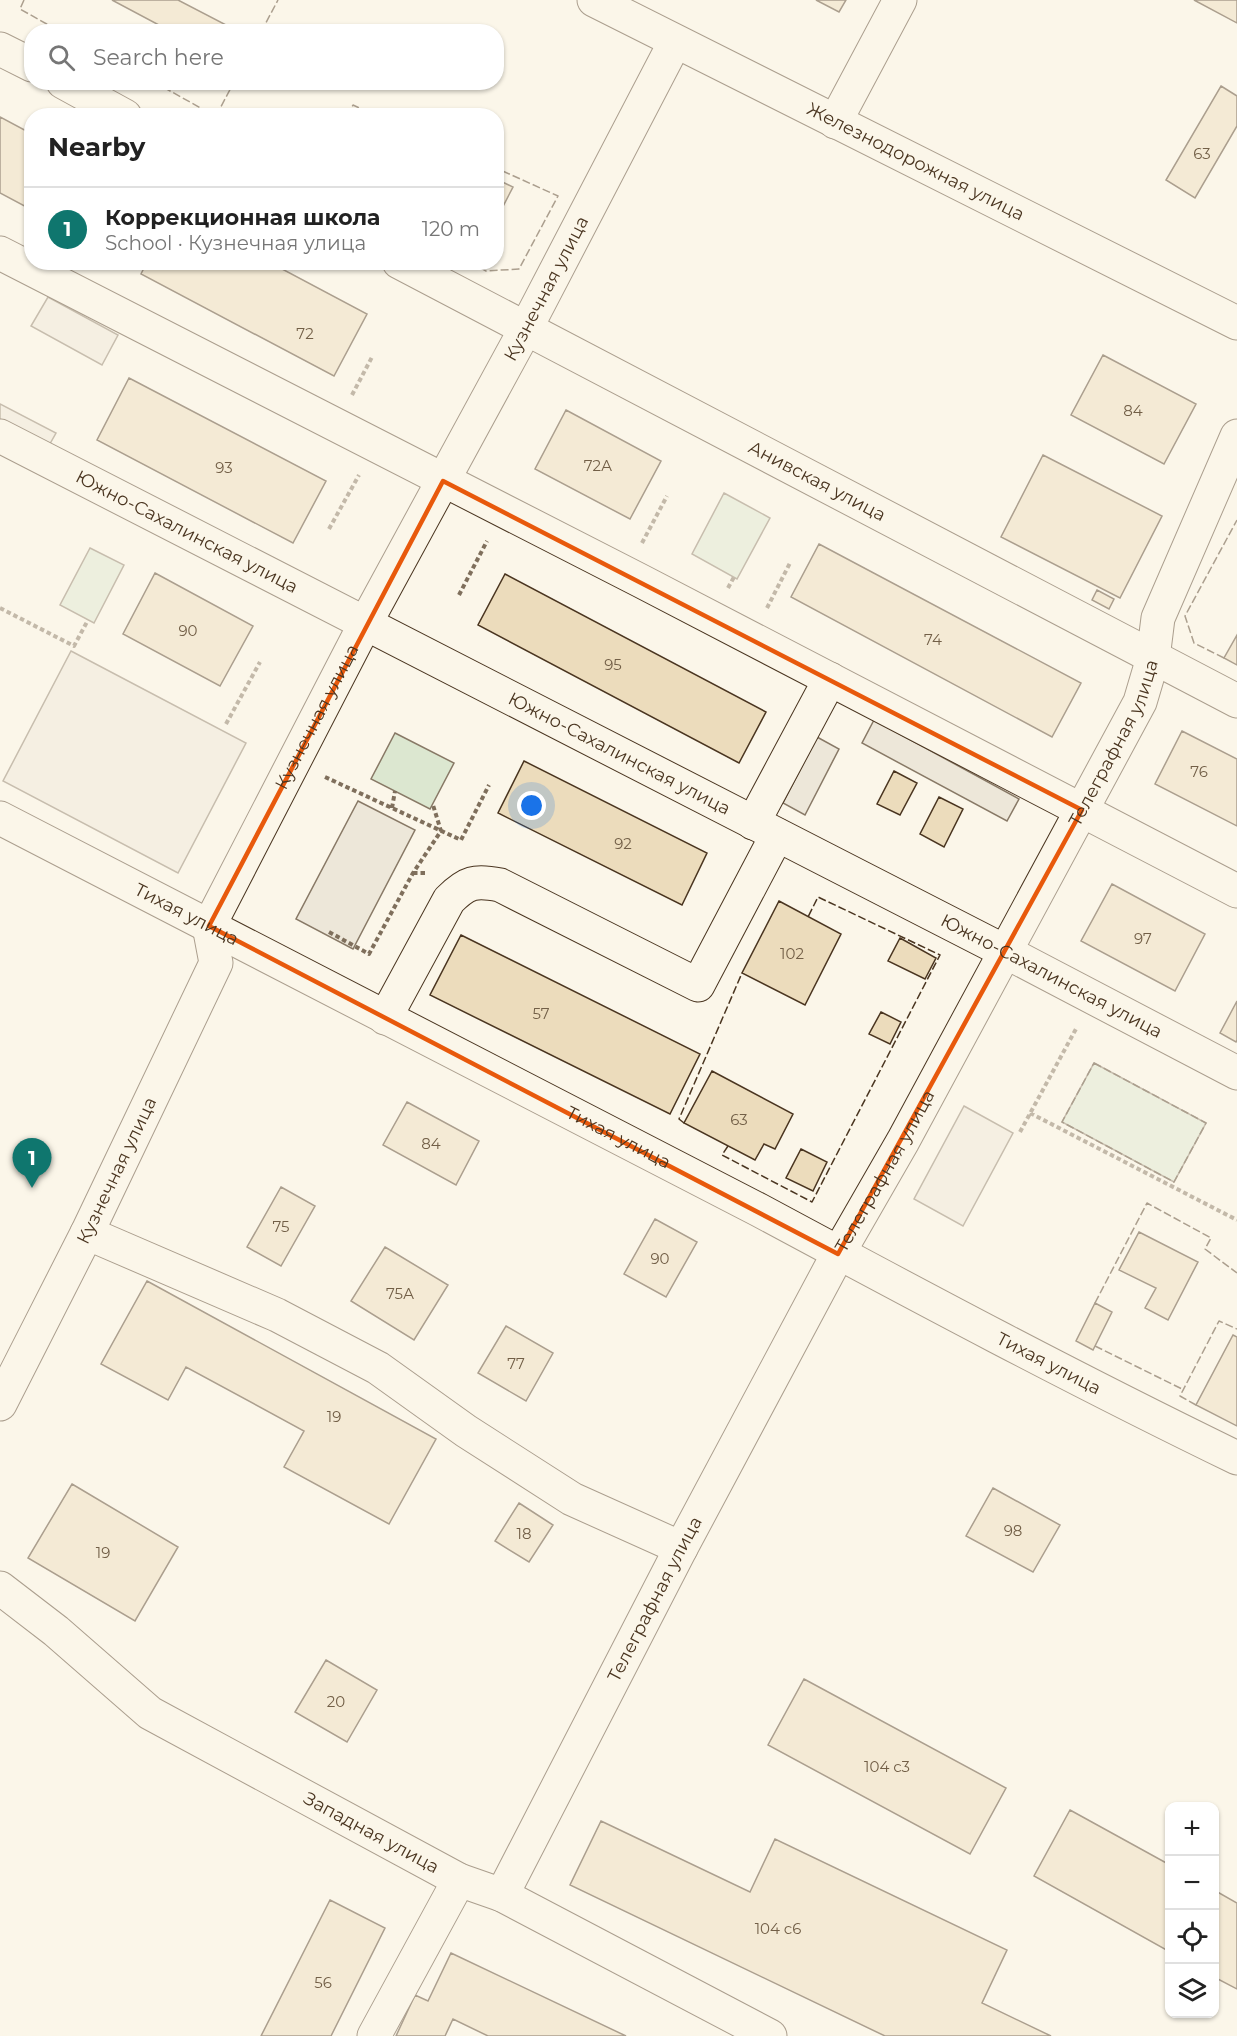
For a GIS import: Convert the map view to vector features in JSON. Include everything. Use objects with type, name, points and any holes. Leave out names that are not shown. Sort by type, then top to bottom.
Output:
[{"type":"street","name":"Железнодорожная улица","points":[[594,0],[1237,323]]},
{"type":"street","points":[[835,122],[900,0]]},
{"type":"street","name":"Кузнечная улица","points":[[0,1404],[87,1233],[216,963],[209,926],[365,624],[525,330],[675,42]]},
{"type":"street","points":[[0,48],[24,61]]},
{"type":"street","points":[[78,90],[110,108]]},
{"type":"street","points":[[0,253],[24,265]]},
{"type":"street","points":[[33,270],[830,679],[1237,891]]},
{"type":"street","name":"Анивская улица","points":[[414,270],[1237,701]]},
{"type":"street","name":"Южно-Сахалинская улица","points":[[0,436],[1006,952],[1237,1073]]},
{"type":"street","name":"Телеграфная улица","points":[[502,1895],[681,1548],[838,1254],[903,1141],[1140,702],[1153,657],[1158,618],[1237,436]]},
{"type":"street","points":[[385,1018],[449,900],[463,886],[481,881],[500,885],[698,985],[830,679]]},
{"type":"street","name":"Тихая улица","points":[[0,818],[759,1210],[838,1254],[1137,1410],[1237,1458]]},
{"type":"street","points":[[87,1233],[277,1315],[358,1357],[378,1368],[466,1431],[572,1499],[681,1548]]},
{"type":"street","name":"Западная улица","points":[[0,1588],[56,1631],[150,1713],[459,1880],[502,1895],[770,2036]]},
{"type":"street","points":[[374,2036],[459,1880]]},
{"type":"path","points":[[348,402],[372,357]]},
{"type":"path","points":[[329,529],[363,466]]},
{"type":"path","points":[[642,544],[667,496]]},
{"type":"path","points":[[459,595],[490,537]]},
{"type":"path","points":[[766,610],[790,563]]},
{"type":"path","points":[[0,608],[74,646],[88,620]]},
{"type":"path","points":[[226,724],[260,662]]},
{"type":"path","points":[[317,773],[461,840],[489,785]]},
{"type":"path","points":[[392,808],[395,791]]},
{"type":"path","points":[[433,805],[441,831]]},
{"type":"path","points":[[329,932],[369,954],[413,873],[441,831]]},
{"type":"path","points":[[1020,1132],[1081,1019]]},
{"type":"path","points":[[1030,1113],[1237,1220]]},
{"type":"highlighted area","points":[[443,481],[1082,810],[838,1254],[209,926]]},
{"type":"green space","points":[[724,493],[770,518],[737,579],[692,554]]},
{"type":"green space","points":[[90,548],[124,565],[94,623],[60,605]]},
{"type":"green space","points":[[395,733],[454,763],[430,809],[371,779]]},
{"type":"green space","points":[[1094,1063],[1206,1123],[1174,1182],[1062,1122]]},
{"type":"shaded area","points":[[48,297],[118,335],[102,365],[31,326]]},
{"type":"shaded area","points":[[0,404],[56,433],[47,449],[0,424]]},
{"type":"shaded area","points":[[71,651],[246,743],[178,873],[3,781]]},
{"type":"shaded area","points":[[874,720],[1019,799],[1007,821],[862,743]]},
{"type":"shaded area","points":[[817,737],[839,749],[805,815],[783,803]]},
{"type":"shaded area","points":[[358,801],[415,830],[353,949],[296,919]]},
{"type":"shaded area","points":[[964,1106],[1013,1133],[963,1226],[914,1199]]},
{"type":"building","points":[[112,0],[178,0],[224,24],[157,24]]},
{"type":"building","points":[[816,0],[846,0],[839,12]]},
{"type":"building","points":[[1194,0],[1237,0],[1237,23]]},
{"type":"building","points":[[1221,86],[1237,96],[1237,126],[1195,198],[1166,180]]},
{"type":"building","points":[[0,117],[24,130],[24,206],[0,193]]},
{"type":"building","points":[[504,183],[513,187],[504,204]]},
{"type":"building","points":[[143,270],[284,270],[367,314],[334,376],[141,274]]},
{"type":"building","points":[[1103,355],[1196,404],[1164,464],[1071,415]]},
{"type":"building","points":[[129,378],[326,481],[293,543],[97,440]]},
{"type":"building","points":[[566,410],[661,461],[630,519],[535,469]]},
{"type":"building","points":[[1043,455],[1162,516],[1120,598],[1001,537]]},
{"type":"building","points":[[819,544],[1081,683],[1052,737],[791,597]]},
{"type":"building","points":[[155,573],[253,626],[220,686],[123,634]]},
{"type":"building","points":[[505,574],[766,712],[739,763],[478,625]]},
{"type":"building","points":[[1097,590],[1114,599],[1109,609],[1092,600]]},
{"type":"building","points":[[1237,635],[1237,665],[1224,658]]},
{"type":"building","points":[[1182,731],[1237,759],[1237,826],[1155,784]]},
{"type":"building","points":[[524,761],[707,853],[682,905],[498,813]]},
{"type":"building","points":[[894,771],[917,783],[900,815],[877,804]]},
{"type":"building","points":[[939,797],[963,809],[944,847],[920,834]]},
{"type":"building","points":[[1112,884],[1205,934],[1175,991],[1081,941]]},
{"type":"building","points":[[779,901],[841,934],[805,1005],[742,973]]},
{"type":"building","points":[[461,935],[700,1054],[670,1114],[430,995]]},
{"type":"building","points":[[900,938],[936,958],[925,979],[888,961]]},
{"type":"building","points":[[1237,1001],[1237,1040],[1236,1042],[1220,1033]]},
{"type":"building","points":[[881,1012],[901,1022],[890,1044],[869,1034]]},
{"type":"building","points":[[712,1071],[793,1114],[775,1149],[764,1144],[755,1160],[684,1123]]},
{"type":"building","points":[[407,1102],[479,1141],[456,1185],[383,1145]]},
{"type":"building","points":[[801,1149],[827,1162],[813,1191],[786,1178]]},
{"type":"building","points":[[281,1187],[315,1206],[281,1266],[247,1247]]},
{"type":"building","points":[[655,1219],[697,1242],[666,1297],[624,1274]]},
{"type":"building","points":[[1139,1232],[1198,1262],[1168,1320],[1145,1308],[1156,1288],[1119,1270]]},
{"type":"building","points":[[385,1247],[448,1285],[414,1340],[351,1301]]},
{"type":"building","points":[[147,1281],[436,1439],[389,1524],[284,1467],[304,1431],[186,1367],[168,1400],[101,1364]]},
{"type":"building","points":[[1095,1303],[1112,1312],[1093,1350],[1076,1341]]},
{"type":"building","points":[[506,1326],[553,1353],[526,1401],[478,1373]]},
{"type":"building","points":[[1233,1335],[1237,1337],[1237,1426],[1196,1405]]},
{"type":"building","points":[[72,1484],[178,1547],[135,1621],[28,1558]]},
{"type":"building","points":[[993,1488],[1060,1525],[1033,1572],[966,1536]]},
{"type":"building","points":[[519,1503],[553,1525],[529,1562],[495,1541]]},
{"type":"building","points":[[326,1660],[377,1690],[347,1742],[295,1712]]},
{"type":"building","points":[[804,1679],[1006,1788],[970,1854],[768,1745]]},
{"type":"building","points":[[1070,1810],[1165,1862],[1165,1949],[1034,1876]]},
{"type":"building","points":[[601,1821],[750,1892],[775,1839],[1007,1950],[982,2003],[1051,2036],[885,2036],[570,1885]]},
{"type":"building","points":[[1219,1893],[1237,1903],[1237,1989],[1219,1980]]},
{"type":"building","points":[[330,1900],[385,1928],[331,2036],[261,2036]]},
{"type":"building","points":[[451,1953],[626,2036],[488,2036],[453,2019],[445,2036],[396,2036],[415,1995],[428,2001]]},
{"type":"fence","points":[[24,0],[20,9],[47,24]]},
{"type":"fence","points":[[265,24],[278,0]]},
{"type":"fence","points":[[168,90],[201,108]]},
{"type":"fence","points":[[220,108],[230,90]]},
{"type":"fence","points":[[351,108],[353,105],[360,108]]},
{"type":"fence","points":[[504,172],[558,196],[519,269],[504,270]]},
{"type":"fence","points":[[484,270],[502,270]]},
{"type":"fence","points":[[1224,658],[1194,643],[1185,616],[1237,520]]},
{"type":"fence","points":[[728,1146],[722,1155],[812,1202],[940,955],[818,897],[808,917]]},
{"type":"fence","points":[[684,1123],[679,1119],[742,973]]},
{"type":"fence","points":[[1094,1063],[1206,1123],[1174,1182],[1062,1122],[1094,1063]]},
{"type":"fence","points":[[1095,1303],[1147,1203],[1211,1238],[1205,1249],[1237,1273]]},
{"type":"fence","points":[[1196,1405],[1180,1396],[1219,1321],[1237,1329]]},
{"type":"fence","points":[[1095,1346],[1184,1390]]},
{"type":"place","name":"Коррекционная школа","points":[[32,1188]]}]
